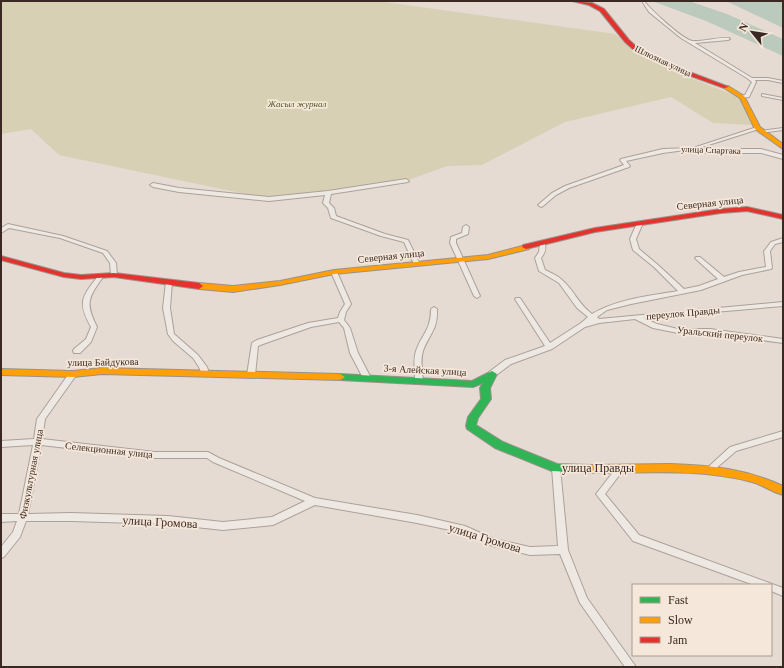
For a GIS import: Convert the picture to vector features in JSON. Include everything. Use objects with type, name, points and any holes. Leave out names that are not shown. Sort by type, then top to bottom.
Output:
[{"type":"street","name":"Шлюзная улица","points":[[574,1],[590,4],[602,10],[626,41],[637,50],[690,74],[727,87],[742,97]]},
{"type":"street","points":[[643,2],[650,11],[690,42],[754,82],[747,96],[742,97],[759,130],[783,147]]},
{"type":"street","points":[[690,42],[728,39]]},
{"type":"street","points":[[750,79],[768,79],[783,82]]},
{"type":"street","points":[[764,94],[783,99]]},
{"type":"street","points":[[695,148],[759,130],[783,129]]},
{"type":"street","name":"улица Спартака","points":[[541,205],[551,195],[566,187],[626,166],[623,160],[676,149],[695,148],[703,151],[761,151],[783,157]]},
{"type":"street","points":[[153,184],[179,190],[269,199],[328,193],[406,181]]},
{"type":"street","points":[[328,193],[326,203],[331,208],[333,217],[383,235],[406,241],[417,264]]},
{"type":"street","name":"Северная улица","points":[[1,258],[64,275],[100,277],[114,275],[233,289],[280,283],[334,272],[488,257],[596,230],[640,223],[747,209],[783,217]]},
{"type":"street","points":[[640,223],[633,239],[636,250],[656,266],[683,292]]},
{"type":"street","points":[[1,231],[8,226],[60,237],[98,249],[104,252],[113,263],[114,275]]},
{"type":"street","points":[[466,227],[465,234],[453,238],[453,243],[478,296]]},
{"type":"street","points":[[556,468],[499,445],[471,426],[474,417],[486,399],[485,388],[492,374],[508,362],[549,347],[583,326],[605,310],[630,302],[683,292],[741,273],[769,268],[767,251],[773,243],[783,240]]},
{"type":"street","points":[[542,243],[542,252],[538,258],[542,271],[561,281],[578,308],[592,318],[600,321]]},
{"type":"street","points":[[698,258],[723,280]]},
{"type":"street","points":[[334,272],[348,304],[343,312],[341,320]]},
{"type":"street","points":[[77,351],[89,340],[94,327],[87,314],[86,297],[100,277]]},
{"type":"street","points":[[170,282],[167,294],[167,313],[171,325],[171,334],[177,342],[204,365],[205,374]]},
{"type":"street","points":[[518,299],[549,347]]},
{"type":"street","name":"переулок Правды","points":[[583,326],[600,321],[635,317],[783,304]]},
{"type":"street","points":[[419,380],[420,348],[430,333],[435,321],[434,309]]},
{"type":"street","name":"Уральский переулок","points":[[635,317],[655,326],[678,330],[710,331],[783,341]]},
{"type":"street","points":[[251,374],[255,346],[260,342],[310,326],[341,320]]},
{"type":"street","points":[[341,320],[347,328],[354,352],[367,378]]},
{"type":"street","name":"улица Байдукова","points":[[1,372],[73,374],[102,371],[251,374]]},
{"type":"street","name":"Физкультурная улица","points":[[1,554],[17,534],[23,518],[41,419],[73,374]]},
{"type":"street","name":"3-я Алейская улица","points":[[251,374],[419,380],[473,384],[492,374]]},
{"type":"street","points":[[710,469],[733,449],[783,434]]},
{"type":"street","name":"Селекционная улица","points":[[1,444],[38,442],[155,455],[208,455],[216,460]]},
{"type":"street","name":"улица Громова","points":[[216,460],[314,501],[417,519],[465,530],[493,542],[530,551],[563,550]]},
{"type":"street","name":"улица Правды","points":[[631,667],[583,600],[563,550],[556,468],[620,470],[665,467],[710,469],[751,477],[783,490]]},
{"type":"street","points":[[620,470],[600,494],[636,538],[763,584]]},
{"type":"street","name":"улица Громова","points":[[1,518],[71,517],[168,520],[223,526],[272,521],[314,501]]},
{"type":"street","points":[[772,587],[783,592]]},
{"type":"green space","name":"Жасыл журнал","points":[[1,1],[387,1],[385,2],[615,34],[633,51],[683,75],[739,97],[752,125],[713,123],[671,97],[565,122],[482,165],[447,166],[406,181],[269,199],[59,155],[31,129],[1,134]]},
{"type":"shaded area","points":[[652,1],[689,1],[727,14],[783,39],[783,56],[706,21]]},
{"type":"shaded area","points":[[726,1],[783,2],[783,28]]},
{"type":"traffic: fast","points":[[340,377],[473,384],[492,374],[485,388],[486,399],[473,417],[471,426],[499,445],[556,468],[591,469]]},
{"type":"traffic: slow","points":[[726,87],[742,97],[757,128],[783,147]]},
{"type":"traffic: slow","points":[[199,286],[233,289],[280,283],[334,272],[488,257],[526,247]]},
{"type":"traffic: slow","points":[[1,372],[73,374],[102,371],[340,377]]},
{"type":"traffic: slow","points":[[591,469],[670,468],[710,470],[753,478],[783,491]]},
{"type":"traffic: jam","points":[[574,1],[590,4],[602,10],[627,41],[637,50],[690,74],[726,87]]},
{"type":"traffic: jam","points":[[526,247],[595,230],[721,211],[747,209],[783,217]]},
{"type":"traffic: jam","points":[[1,258],[64,275],[81,277],[114,275],[199,286]]}]
